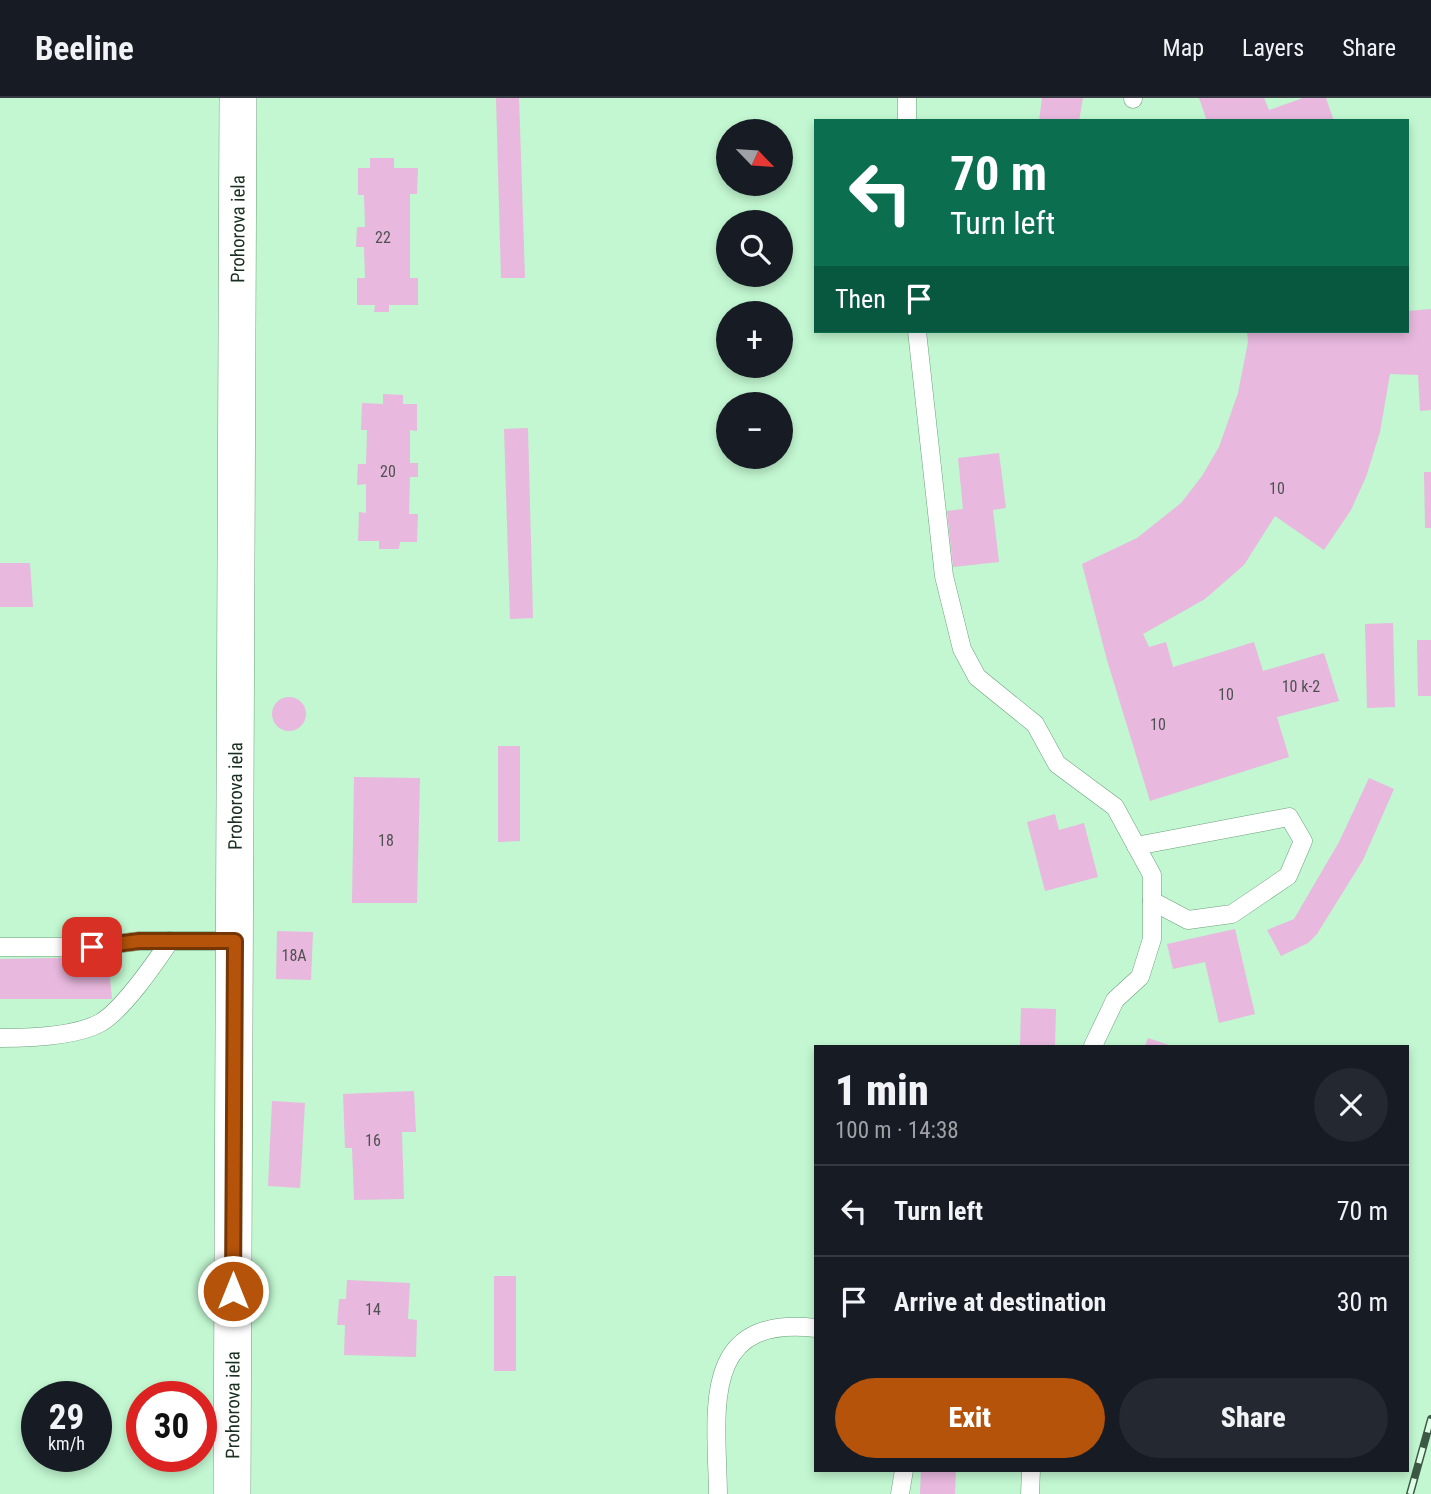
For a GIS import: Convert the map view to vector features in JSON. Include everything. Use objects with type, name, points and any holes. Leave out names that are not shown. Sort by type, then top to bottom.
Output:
[{"type":"street","name":"Prohorova iela","points":[[232,1494],[238,98]]},
{"type":"lane","points":[[907,98],[907,119]]},
{"type":"lane","points":[[917,333],[944,576],[962,649],[977,677],[1035,724],[1058,764],[1115,807],[1152,875],[1152,939],[1140,977],[1115,1000],[1093,1045]]},
{"type":"lane","points":[[1136,846],[1289,817],[1303,841],[1288,876],[1232,914],[1188,920],[1152,901]]},
{"type":"lane","points":[[0,947],[92,947],[139,941],[235,941]]},
{"type":"lane","points":[[0,1038],[44,1037],[101,1023],[151,970],[170,941]]},
{"type":"lane","points":[[718,1494],[718,1384],[733,1348],[756,1335],[786,1324],[814,1328]]},
{"type":"lane","points":[[900,1494],[904,1472]]},
{"type":"lane","points":[[1030,1494],[1031,1472]]},
{"type":"building","points":[[496,98],[519,98],[525,278],[501,278]]},
{"type":"building","points":[[1042,98],[1083,98],[1079,119],[1039,119]]},
{"type":"building","points":[[1199,98],[1264,98],[1269,110],[1303,98],[1326,98],[1333,119],[1206,119]]},
{"type":"building","points":[[370,158],[394,158],[394,168],[418,168],[417,194],[410,194],[410,278],[418,278],[418,305],[389,305],[389,312],[374,312],[375,305],[357,305],[357,278],[365,278],[364,247],[356,247],[357,227],[365,227],[364,195],[358,195],[358,168],[370,168]]},
{"type":"building","points":[[1431,309],[1431,410],[1420,411],[1418,375],[1390,374],[1380,432],[1366,477],[1351,510],[1324,550],[1275,516],[1244,565],[1205,599],[1143,634],[1149,647],[1166,642],[1173,667],[1254,642],[1263,671],[1324,653],[1339,701],[1277,717],[1289,757],[1150,801],[1107,660],[1082,564],[1137,538],[1181,503],[1202,476],[1219,447],[1238,393],[1248,342],[1247,333],[1409,333],[1409,311]]},
{"type":"building","points":[[383,394],[403,395],[403,404],[417,404],[417,431],[410,430],[410,463],[418,463],[418,477],[410,477],[409,514],[418,514],[417,542],[400,542],[399,549],[379,549],[379,541],[358,541],[359,512],[366,513],[366,484],[357,485],[358,464],[366,464],[367,430],[361,430],[362,403],[383,404]]},
{"type":"building","points":[[528,428],[533,618],[510,619],[504,429]]},
{"type":"building","points":[[999,453],[1006,508],[993,510],[999,562],[953,567],[947,511],[963,509],[958,458]]},
{"type":"building","points":[[1424,472],[1431,472],[1431,528],[1425,528]]},
{"type":"building","points":[[0,563],[30,563],[33,607],[0,607]]},
{"type":"building","points":[[1393,623],[1395,707],[1367,708],[1365,624]]},
{"type":"building","points":[[1417,640],[1431,640],[1431,696],[1418,696]]},
{"type":"building","points":[[289,697],[301,702],[306,714],[301,726],[289,731],[277,726],[272,714],[277,702]]},
{"type":"building","points":[[498,746],[520,746],[520,841],[498,842]]},
{"type":"building","points":[[354,777],[420,778],[417,903],[352,903]]},
{"type":"building","points":[[1369,778],[1394,789],[1363,860],[1317,934],[1308,943],[1281,956],[1267,930],[1294,919],[1339,842]]},
{"type":"building","points":[[1055,814],[1059,830],[1084,823],[1098,877],[1045,891],[1027,822]]},
{"type":"building","points":[[1235,929],[1255,1014],[1219,1023],[1205,962],[1173,969],[1167,944]]},
{"type":"building","points":[[277,931],[313,932],[311,980],[276,979]]},
{"type":"building","points":[[108,957],[112,999],[0,999],[0,959]]},
{"type":"building","points":[[1021,1008],[1056,1009],[1055,1045],[1020,1045]]},
{"type":"building","points":[[1148,1038],[1169,1045],[1145,1045]]},
{"type":"building","points":[[414,1091],[416,1132],[402,1132],[404,1199],[354,1200],[352,1148],[345,1148],[343,1094]]},
{"type":"building","points":[[272,1101],[305,1103],[300,1188],[268,1186]]},
{"type":"building","points":[[494,1276],[516,1276],[516,1371],[494,1371]]},
{"type":"building","points":[[347,1280],[410,1283],[408,1319],[417,1320],[416,1357],[344,1355],[345,1325],[337,1325],[339,1299],[346,1299]]},
{"type":"building","points":[[921,1472],[956,1472],[955,1494],[920,1494]]},
{"type":"railway","points":[[1410,1494],[1431,1419]]},
{"type":"route","points":[[92,947],[139,941],[235,941],[233,1291]]}]
